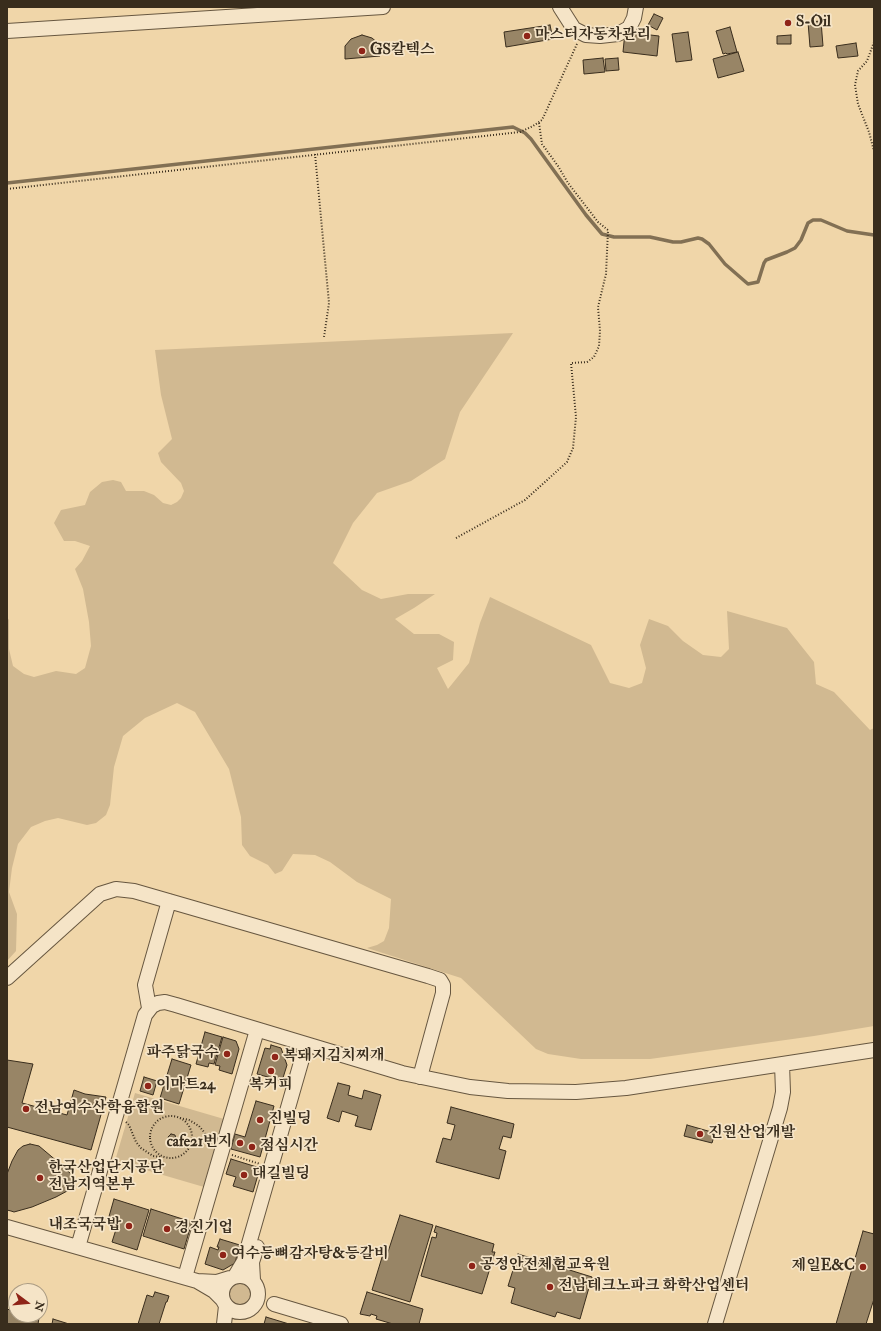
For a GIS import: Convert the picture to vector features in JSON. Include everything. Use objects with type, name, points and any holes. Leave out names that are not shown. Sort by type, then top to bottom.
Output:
[{"type":"street","points":[[7,31],[383,7]]},
{"type":"street","points":[[560,7],[570,24],[581,34],[600,36],[623,32],[629,28],[633,23],[636,7]]},
{"type":"street","points":[[7,978],[100,894],[110,890],[127,889],[440,980],[443,985],[443,993],[420,1077]]},
{"type":"street","points":[[149,1008],[145,985],[169,901]]},
{"type":"street","points":[[78,1247],[146,1015],[149,1008],[155,1004],[165,1002],[391,1070],[454,1084],[486,1089],[544,1092],[626,1088],[874,1050]]},
{"type":"street","points":[[191,1279],[222,1152],[257,1030]]},
{"type":"street","points":[[224,1324],[222,1288],[244,1261],[271,1167],[311,1046]]},
{"type":"street","points":[[243,1314],[256,1302],[252,1262],[311,1046]]},
{"type":"street","points":[[714,1324],[780,1108],[783,1092],[782,1064]]},
{"type":"street","points":[[7,1227],[191,1279],[217,1282],[241,1275],[247,1277],[264,1298],[274,1304],[341,1324]]},
{"type":"street","points":[[191,1279],[214,1291],[224,1303],[236,1312],[243,1314],[274,1304]]},
{"type":"path","points":[[7,189],[520,132],[539,123],[544,116],[581,34]]},
{"type":"path","points":[[874,42],[867,61],[858,71],[855,85],[858,104],[869,132],[874,151]]},
{"type":"path","points":[[456,538],[525,500],[554,472],[563,466],[570,456],[573,448],[576,417],[570,362],[587,362],[594,357],[599,346],[600,331],[598,306],[606,274],[608,230],[598,222],[568,183],[542,144],[539,123]]},
{"type":"path","points":[[315,154],[329,303],[324,336]]},
{"type":"path","points":[[162,1156],[153,1149],[150,1143],[152,1129],[155,1123],[166,1117],[179,1118],[189,1120],[199,1126],[206,1135],[212,1148],[271,1167]]},
{"type":"path","points":[[115,1119],[128,1123],[136,1142],[141,1148],[153,1156],[172,1158],[179,1157],[185,1153],[191,1140],[189,1127],[179,1118]]},
{"type":"shaded area","points":[[513,333],[460,412],[445,459],[411,481],[377,493],[353,523],[333,563],[362,590],[381,599],[408,594],[435,594],[395,619],[414,634],[439,634],[454,642],[453,660],[437,668],[448,689],[469,663],[480,623],[490,597],[591,645],[610,683],[629,688],[642,683],[646,668],[640,645],[649,619],[668,626],[683,641],[703,655],[721,657],[729,649],[727,611],[787,628],[814,662],[816,684],[834,692],[870,730],[874,728],[874,1026],[650,1059],[581,1059],[548,1054],[536,1049],[461,978],[367,948],[384,941],[389,928],[391,899],[357,882],[330,862],[315,855],[293,854],[282,871],[275,874],[268,865],[250,856],[242,845],[241,817],[229,769],[195,712],[177,703],[145,718],[123,736],[114,767],[110,805],[106,815],[96,823],[87,825],[58,818],[45,821],[31,827],[18,844],[12,868],[9,892],[17,914],[16,951],[7,961],[7,617],[9,620],[9,649],[13,666],[24,674],[34,677],[56,671],[76,674],[85,668],[91,646],[89,622],[83,589],[75,569],[82,561],[90,546],[75,541],[64,541],[54,523],[61,510],[85,505],[90,492],[102,482],[113,480],[121,482],[126,491],[144,491],[154,495],[163,503],[171,505],[181,498],[184,491],[181,483],[161,462],[158,453],[172,439],[161,395],[155,350]]},
{"type":"shaded area","points":[[135,1093],[224,1119],[204,1187],[115,1161]]},
{"type":"shaded area","points":[[240,1280],[250,1284],[254,1294],[250,1304],[240,1308],[230,1304],[226,1294],[230,1284]]},
{"type":"building","points":[[654,14],[663,18],[657,30],[648,25]]},
{"type":"building","points":[[821,21],[823,46],[810,47],[808,22]]},
{"type":"building","points":[[550,25],[553,39],[506,47],[504,32]]},
{"type":"building","points":[[730,27],[737,52],[723,54],[716,31]]},
{"type":"building","points":[[625,32],[659,36],[657,56],[623,52]]},
{"type":"building","points":[[688,32],[692,60],[676,62],[672,34]]},
{"type":"building","name":"GS칼텍스","points":[[362,35],[372,38],[379,44],[380,56],[345,59],[345,46],[351,39]]},
{"type":"building","points":[[791,35],[791,44],[777,44],[777,36]]},
{"type":"building","points":[[856,43],[858,56],[838,58],[836,46]]},
{"type":"building","points":[[738,52],[744,71],[718,78],[713,59]]},
{"type":"building","points":[[603,58],[605,72],[584,74],[583,60]]},
{"type":"building","points":[[618,58],[619,70],[606,71],[605,59]]},
{"type":"building","points":[[205,1032],[222,1037],[214,1064],[209,1063],[208,1067],[196,1064]]},
{"type":"building","points":[[223,1037],[236,1041],[239,1049],[232,1074],[219,1070],[220,1066],[215,1065]]},
{"type":"building","points":[[271,1045],[281,1048],[287,1065],[282,1081],[257,1074],[265,1048],[270,1049]]},
{"type":"building","points":[[172,1059],[191,1065],[179,1104],[160,1098]]},
{"type":"building","name":"전남여수산학융합원","points":[[7,1060],[33,1064],[22,1103],[67,1115],[74,1090],[85,1094],[106,1097],[91,1150],[7,1127]]},
{"type":"building","points":[[144,1077],[157,1081],[153,1095],[140,1091]]},
{"type":"building","points":[[338,1083],[350,1086],[348,1095],[362,1099],[364,1090],[381,1095],[371,1130],[355,1126],[358,1116],[342,1111],[339,1122],[327,1118]]},
{"type":"building","name":"진빌딩","points":[[256,1101],[274,1106],[260,1157],[231,1149],[235,1134],[245,1137]]},
{"type":"building","points":[[451,1107],[514,1124],[511,1138],[503,1136],[499,1149],[506,1151],[499,1179],[436,1162],[443,1138],[451,1140],[455,1125],[447,1123]]},
{"type":"building","name":"진원산업개발","points":[[687,1125],[715,1133],[712,1143],[684,1136]]},
{"type":"building","points":[[171,1134],[175,1135],[176,1139],[173,1141],[169,1140],[168,1137]]},
{"type":"building","name":"한국산업단지공단 전남지역본부","points":[[30,1144],[39,1146],[58,1162],[71,1174],[73,1181],[69,1190],[56,1197],[32,1207],[14,1212],[7,1210],[7,1174],[18,1150],[23,1146]]},
{"type":"building","name":"대길빌딩","points":[[231,1159],[260,1168],[253,1192],[233,1186],[236,1177],[226,1174]]},
{"type":"building","points":[[114,1199],[149,1210],[137,1250],[112,1242],[118,1223],[108,1220]]},
{"type":"building","name":"경진기업","points":[[151,1209],[192,1222],[184,1249],[143,1236]]},
{"type":"building","points":[[400,1215],[433,1225],[410,1302],[372,1290],[383,1254],[387,1255]]},
{"type":"building","points":[[436,1226],[494,1244],[492,1252],[495,1252],[482,1294],[421,1276],[432,1237],[436,1238],[437,1233],[434,1232]]},
{"type":"building","name":"제일E&C","points":[[863,1231],[874,1234],[874,1299],[866,1324],[836,1324]]},
{"type":"building","points":[[220,1239],[243,1246],[240,1253],[235,1252],[234,1254],[237,1255],[235,1263],[223,1270],[205,1264],[210,1247],[218,1250],[219,1247],[217,1247]]},
{"type":"building","name":"전남테크노파크 화학산업센터","points":[[518,1254],[592,1277],[580,1319],[557,1312],[555,1317],[511,1303],[515,1288],[508,1286]]},
{"type":"building","points":[[155,1292],[169,1296],[159,1324],[138,1324],[147,1295],[153,1297]]},
{"type":"building","points":[[367,1292],[423,1309],[419,1324],[393,1324],[376,1319],[377,1316],[371,1314],[370,1316],[360,1314]]},
{"type":"building","points":[[7,1309],[8,1323],[38,1323],[38,1324],[7,1324]]},
{"type":"building","points":[[266,1317],[289,1324],[264,1324]]},
{"type":"building","points":[[53,1319],[69,1324],[52,1324]]},
{"type":"waterway","points":[[7,183],[513,127],[525,133],[531,139],[586,215],[602,234],[614,237],[650,237],[673,242],[681,242],[698,238],[702,239],[709,244],[725,264],[748,284],[758,282],[766,260],[795,248],[801,240],[808,223],[813,220],[821,220],[847,231],[874,235]]},
{"type":"place","name":"S-Oil","points":[[788,23]]},
{"type":"place","name":"마스터자동차관리","points":[[527,36]]},
{"type":"place","name":"GS칼텍스","points":[[362,51]]},
{"type":"place","name":"파주닭국수","points":[[227,1054]]},
{"type":"place","name":"복돼지김치찌개","points":[[275,1057]]},
{"type":"place","name":"복커피","points":[[271,1071]]},
{"type":"place","name":"이마트24","points":[[148,1086]]},
{"type":"place","name":"전남여수산학융합원","points":[[26,1109]]},
{"type":"place","name":"진빌딩","points":[[260,1120]]},
{"type":"place","name":"진원산업개발","points":[[700,1134]]},
{"type":"place","name":"cafe21번지","points":[[240,1143]]},
{"type":"place","name":"점심시간","points":[[252,1147]]},
{"type":"place","name":"대길빌딩","points":[[244,1175]]},
{"type":"place","name":"한국산업단지공단 전남지역본부","points":[[40,1178]]},
{"type":"place","name":"내조국국밥","points":[[129,1226]]},
{"type":"place","name":"경진기업","points":[[167,1229]]},
{"type":"place","name":"여수등뼈감자탕&등갈비","points":[[223,1255]]},
{"type":"place","name":"공정안전체험교육원","points":[[472,1266]]},
{"type":"place","name":"제일E&C","points":[[863,1267]]},
{"type":"place","name":"전남테크노파크 화학산업센터","points":[[550,1287]]}]
